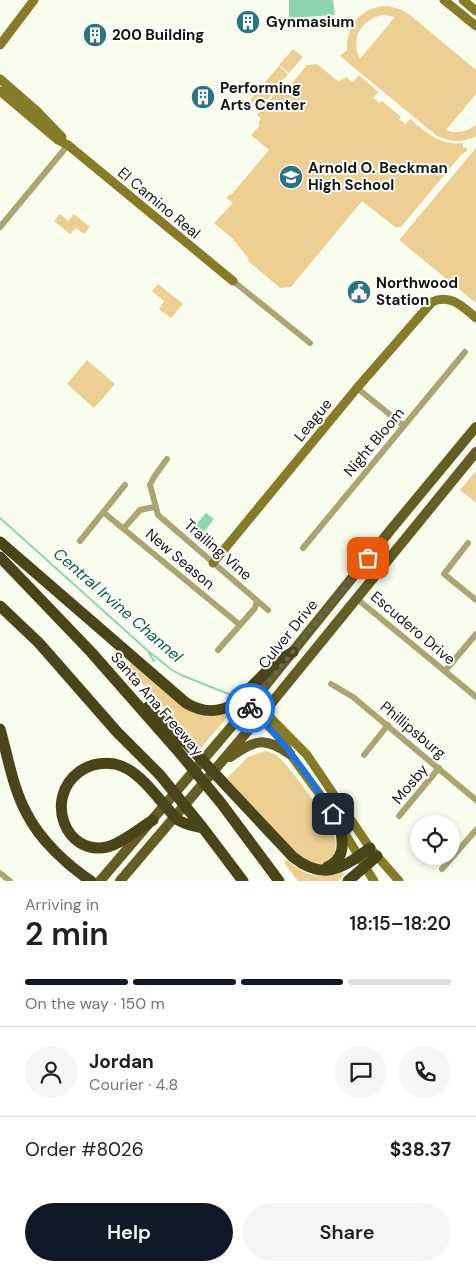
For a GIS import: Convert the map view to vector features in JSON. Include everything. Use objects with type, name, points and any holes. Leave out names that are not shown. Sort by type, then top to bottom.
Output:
[{"type":"highway","points":[[0,542],[186,703],[206,712],[226,708],[234,704],[281,659],[293,652]]},
{"type":"highway","name":"Santa Ana Freeway","points":[[0,557],[182,747],[279,881]]},
{"type":"highway","points":[[0,606],[39,643],[116,732],[160,775],[243,881]]},
{"type":"highway","points":[[0,729],[16,788],[34,828],[68,863],[91,881]]},
{"type":"highway","points":[[182,747],[231,791],[292,857],[307,868],[316,871],[332,870],[362,862]]},
{"type":"highway","points":[[153,820],[113,845],[96,847],[84,844],[75,838],[63,820],[60,807],[62,792],[67,784],[82,770],[105,763],[125,768],[149,788],[179,821],[200,826]]},
{"type":"highway","points":[[316,871],[333,864],[338,859],[343,846],[340,825]]},
{"type":"highway","points":[[348,881],[362,862],[373,852]]},
{"type":"main road","name":"Culver Drive","points":[[100,881],[251,703],[392,527],[476,427]]},
{"type":"main road","name":"Culver Drive","points":[[120,881],[223,761],[476,452]]},
{"type":"main road","points":[[223,761],[249,745],[258,742],[270,742],[290,754]]},
{"type":"street","points":[[0,45],[34,0]]},
{"type":"street","points":[[444,0],[476,26]]},
{"type":"street","points":[[463,0],[476,11]]},
{"type":"street","name":"El Camino Real","points":[[0,79],[38,112],[68,145],[232,281]]},
{"type":"street","name":"El Camino Real","points":[[0,91],[58,140],[68,145]]},
{"type":"street","points":[[0,227],[68,145]]},
{"type":"street","points":[[232,281],[310,343]]},
{"type":"street","name":"League","points":[[213,563],[357,388],[432,302],[438,298],[448,298],[459,304],[476,318]]},
{"type":"street","name":"Night Bloom","points":[[303,548],[465,352]]},
{"type":"street","points":[[357,388],[404,426]]},
{"type":"street","points":[[124,528],[140,510],[154,507],[150,485],[167,459]]},
{"type":"street","points":[[80,541],[125,485]]},
{"type":"street","name":"Trailing Vine","points":[[154,507],[158,515],[268,610]]},
{"type":"street","name":"New Season","points":[[103,512],[240,625]]},
{"type":"street","points":[[468,543],[444,574],[476,600]]},
{"type":"street","name":"Escudero Drive","points":[[356,598],[476,697]]},
{"type":"street","points":[[218,650],[255,608],[257,601]]},
{"type":"street","points":[[445,671],[476,634]]},
{"type":"street","name":"Phillipsburg","points":[[331,684],[353,697],[476,800]]},
{"type":"street","points":[[251,703],[307,754],[373,852],[399,881]]},
{"type":"street","points":[[262,714],[310,780],[374,881]]},
{"type":"street","points":[[364,755],[388,726]]},
{"type":"street","name":"Mosby","points":[[399,816],[439,768]]},
{"type":"street","points":[[442,870],[476,830]]},
{"type":"street","points":[[0,873],[10,881]]},
{"type":"shaded area","points":[[289,0],[333,0],[335,15],[289,18]]},
{"type":"shaded area","points":[[388,6],[400,9],[410,15],[476,70],[476,94],[446,130],[462,132],[476,125],[476,136],[456,141],[437,136],[340,56],[347,50],[349,32],[358,18],[371,9]],"holes":[[[383,15],[395,17],[360,59],[356,44],[363,25],[375,17]]]},
{"type":"shaded area","points":[[293,49],[303,57],[289,73],[279,65]]},
{"type":"shaded area","points":[[317,64],[339,82],[346,77],[353,82],[359,75],[378,92],[373,98],[380,103],[382,101],[401,117],[399,119],[405,124],[410,119],[440,140],[463,143],[463,147],[467,148],[467,151],[461,155],[401,227],[395,227],[362,201],[291,287],[280,288],[248,261],[249,259],[232,238],[214,223],[233,203],[226,198],[231,195],[269,150],[251,135],[260,125],[258,123],[261,119],[257,115],[284,83],[289,87],[307,65]]},
{"type":"shaded area","points":[[279,66],[288,74],[275,90],[265,82]]},
{"type":"shaded area","points":[[264,84],[274,92],[260,108],[250,100]]},
{"type":"shaded area","points":[[476,148],[476,303],[399,240]]},
{"type":"shaded area","points":[[60,214],[68,221],[74,214],[90,227],[84,234],[76,228],[70,234],[54,221]]},
{"type":"shaded area","points":[[158,284],[183,304],[171,318],[159,309],[164,301],[152,291]]},
{"type":"shaded area","points":[[87,360],[115,384],[94,408],[67,384]]},
{"type":"shaded area","points":[[476,471],[476,503],[460,490]]},
{"type":"shaded area","points":[[206,513],[214,519],[204,532],[196,525]]},
{"type":"shaded area","points":[[133,661],[180,703],[232,711],[201,748],[127,667]]},
{"type":"shaded area","points":[[265,751],[275,754],[283,761],[326,820],[336,840],[335,851],[337,852],[327,863],[313,864],[297,854],[227,778],[248,757]]},
{"type":"shaded area","points":[[287,860],[301,870],[313,875],[319,876],[342,872],[344,874],[338,881],[298,881],[284,863]]},
{"type":"waterway","name":"Central Irvine Channel","points":[[0,518],[147,650],[172,670],[231,695]]},
{"type":"waterway","name":"Central Irvine Channel","points":[[149,653],[154,661]]},
{"type":"way so far","points":[[250,708],[249,706],[368,558]]},
{"type":"place","name":"Gynmasium","points":[[248,22]]},
{"type":"place","name":"200 Building","points":[[95,35]]},
{"type":"place","name":"Performing Arts Center","points":[[203,97]]},
{"type":"place","name":"Arnold O. Beckman High School","points":[[291,177]]},
{"type":"place","name":"Northwood Station","points":[[359,292]]},
{"type":"route","points":[[250,708],[284,742],[290,754],[333,814]]}]
